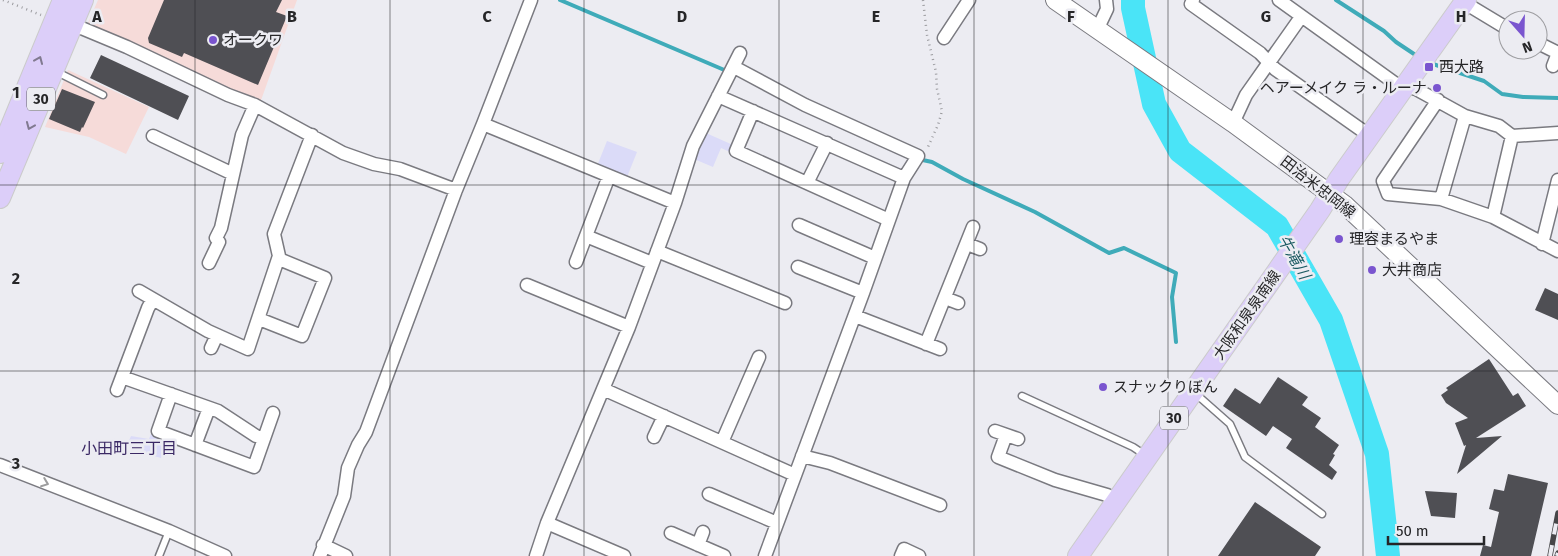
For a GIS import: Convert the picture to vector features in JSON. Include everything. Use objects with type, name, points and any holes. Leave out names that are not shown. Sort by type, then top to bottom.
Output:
[{"type":"main road","name":"30","points":[[0,153],[64,14],[83,0]]},
{"type":"main road","name":"田治米忠岡線","points":[[1055,0],[1233,123],[1345,206],[1558,404]]},
{"type":"main road","name":"大阪和泉泉南線","points":[[1078,556],[1466,1]]},
{"type":"main road","name":"30","points":[[0,198],[53,70],[64,14]]},
{"type":"street","points":[[346,556],[322,551],[344,496],[348,468],[366,432],[456,190],[484,124],[531,0]]},
{"type":"street","points":[[944,38],[969,0]]},
{"type":"street","points":[[1097,30],[1107,9],[1106,0]]},
{"type":"street","points":[[1193,0],[1190,4],[1260,53],[1275,69],[1370,136]]},
{"type":"street","points":[[1279,0],[1396,84],[1416,89],[1465,116],[1499,126],[1512,136],[1558,133]]},
{"type":"street","points":[[1466,1],[1498,22]]},
{"type":"street","points":[[64,14],[127,47],[228,95],[254,105],[343,153],[374,164],[400,169],[456,190]]},
{"type":"street","points":[[1233,123],[1246,95],[1301,17]]},
{"type":"street","points":[[536,556],[547,523],[603,389],[652,264],[675,203],[693,146],[740,53]]},
{"type":"street","points":[[1553,66],[1558,53]]},
{"type":"street","points":[[731,71],[817,106],[916,158],[904,178],[855,316],[765,556]]},
{"type":"street","points":[[718,96],[904,178]]},
{"type":"street","points":[[1438,100],[1383,181],[1388,194],[1442,199],[1492,217],[1558,252]]},
{"type":"street","points":[[215,259],[219,242],[212,233],[221,228],[242,135],[254,105]]},
{"type":"street","points":[[753,111],[736,150],[889,220]]},
{"type":"street","points":[[1442,199],[1465,116]]},
{"type":"street","points":[[484,124],[675,203]]},
{"type":"street","points":[[153,136],[176,154],[233,174]]},
{"type":"street","points":[[139,291],[217,335],[248,349],[280,256],[270,226],[312,136]]},
{"type":"street","points":[[1492,217],[1512,136]]},
{"type":"street","points":[[807,183],[827,143]]},
{"type":"street","points":[[576,262],[609,176]]},
{"type":"street","points":[[1542,244],[1558,180]]},
{"type":"street","points":[[799,225],[875,258]]},
{"type":"street","points":[[926,344],[973,227]]},
{"type":"street","points":[[586,236],[652,264]]},
{"type":"street","points":[[966,244],[980,249]]},
{"type":"street","points":[[657,250],[712,266],[785,303]]},
{"type":"street","points":[[259,319],[302,336],[325,278],[279,259]]},
{"type":"street","points":[[798,267],[863,293]]},
{"type":"street","points":[[764,294],[769,282]]},
{"type":"street","points":[[527,285],[573,311],[628,326]]},
{"type":"street","points":[[945,298],[958,303]]},
{"type":"street","points":[[117,390],[153,299]]},
{"type":"street","points":[[855,316],[940,349]]},
{"type":"street","points":[[211,348],[217,335]]},
{"type":"street","points":[[722,442],[753,386],[759,357]]},
{"type":"street","points":[[122,377],[218,411],[256,436],[264,438]]},
{"type":"street","points":[[603,389],[795,475]]},
{"type":"street","points":[[171,394],[158,431],[254,467],[273,413]]},
{"type":"street","points":[[195,445],[209,408]]},
{"type":"street","points":[[654,437],[664,416]]},
{"type":"street","points":[[1006,435],[998,457],[1053,485],[1107,495],[1117,501]]},
{"type":"street","points":[[802,456],[830,463],[940,505]]},
{"type":"street","points":[[0,465],[169,531],[225,556]]},
{"type":"street","points":[[709,494],[777,523]]},
{"type":"street","points":[[547,523],[624,556]]},
{"type":"street","points":[[698,545],[703,532]]},
{"type":"street","points":[[671,533],[724,556]]},
{"type":"street","points":[[900,556],[904,549],[920,556]]},
{"type":"lane","points":[[53,70],[103,95]]},
{"type":"lane","points":[[1193,391],[1230,424],[1245,457],[1322,514]]},
{"type":"lane","points":[[1022,396],[1133,447],[1148,457]]},
{"type":"lane","points":[[159,556],[169,531]]},
{"type":"path","points":[[3,0],[45,16],[64,14]]},
{"type":"path","points":[[916,158],[928,148],[942,111],[937,89],[936,72],[927,35],[923,0]]},
{"type":"shaded area","name":"オークワ","points":[[98,0],[297,0],[260,103],[233,93],[88,23]]},
{"type":"shaded area","points":[[68,70],[149,107],[126,154],[89,137],[45,127]]},
{"type":"shaded area","points":[[706,133],[733,145],[730,152],[721,148],[713,167],[694,159]]},
{"type":"shaded area","points":[[607,141],[637,152],[627,177],[597,166]]},
{"type":"shaded area","points":[[151,434],[168,440],[161,458],[143,454],[135,450],[128,443],[131,436],[149,439]]},
{"type":"building","name":"オークワ","points":[[164,0],[282,0],[276,12],[287,16],[258,85],[184,53],[182,57],[149,43],[148,38]]},
{"type":"building","points":[[101,55],[189,96],[178,120],[90,78]]},
{"type":"building","points":[[62,89],[95,102],[80,132],[49,119]]},
{"type":"building","points":[[1545,288],[1558,294],[1558,320],[1535,310]]},
{"type":"building","points":[[1489,359],[1513,396],[1518,393],[1526,406],[1476,438],[1502,436],[1457,474],[1466,445],[1464,446],[1455,423],[1468,418],[1446,403],[1441,395],[1448,390],[1446,388]]},
{"type":"building","points":[[1278,377],[1308,397],[1302,405],[1321,418],[1315,427],[1339,445],[1329,465],[1337,472],[1332,480],[1286,448],[1292,439],[1273,426],[1266,436],[1223,406],[1235,388],[1260,404]]},
{"type":"building","points":[[1508,474],[1548,483],[1531,556],[1480,556],[1483,545],[1491,547],[1499,512],[1489,509],[1494,489],[1504,491]]},
{"type":"building","points":[[1425,491],[1457,493],[1455,518],[1431,516]]},
{"type":"building","points":[[1255,502],[1321,547],[1315,556],[1218,556]]},
{"type":"waterway","points":[[560,0],[729,72]]},
{"type":"waterway","name":"牛滝川","points":[[1133,0],[1133,8],[1154,104],[1180,151],[1277,226],[1331,320],[1377,454],[1388,556]]},
{"type":"waterway","points":[[1336,0],[1384,31],[1396,42],[1417,56]]},
{"type":"waterway","points":[[1433,64],[1484,81],[1502,94],[1558,98]]},
{"type":"waterway","points":[[918,159],[932,162],[963,179],[1035,212],[1109,253],[1124,248],[1176,273],[1172,297],[1176,342]]},
{"type":"railway","points":[[1550,556],[1558,513]]},
{"type":"place","name":"オークワ","points":[[213,40]]},
{"type":"place","name":"西大路","points":[[1429,67]]},
{"type":"place","name":"ヘアーメイク ラ・ルーナ","points":[[1437,88]]},
{"type":"place","name":"理容まるやま","points":[[1339,239]]},
{"type":"place","name":"大井商店","points":[[1372,270]]},
{"type":"place","name":"スナックりぼん","points":[[1103,387]]},
{"type":"district","name":"小田町三丁目","points":[[129,448]]}]
